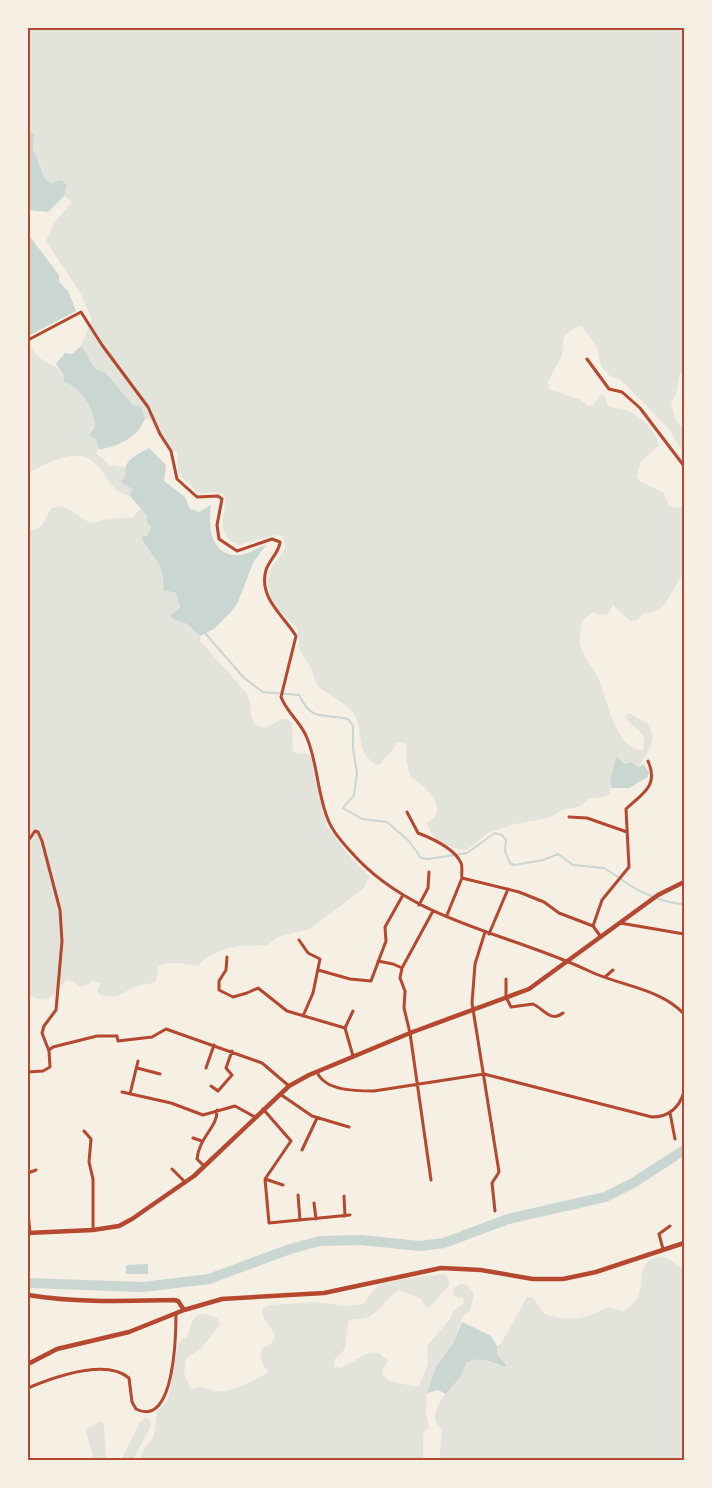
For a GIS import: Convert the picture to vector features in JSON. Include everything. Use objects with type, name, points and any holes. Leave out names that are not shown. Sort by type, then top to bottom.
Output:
[{"type":"main road","points":[[29,1233],[93,1230],[125,1222],[185,1182],[279,1093],[289,1086],[354,1056],[538,984],[658,895],[684,882]]},
{"type":"main road","points":[[28,1364],[57,1349],[129,1332],[184,1310],[222,1299],[324,1292],[441,1268],[481,1270],[533,1280],[562,1280],[596,1272],[684,1243]]},
{"type":"main road","points":[[28,1295],[86,1300],[174,1300],[178,1301],[184,1310]]},
{"type":"street","points":[[28,352],[28,341],[81,312],[107,352],[148,407],[160,434],[171,451],[177,479],[197,497],[218,496],[222,499],[217,525],[219,540],[237,551],[272,539],[280,542],[265,570],[265,587],[275,610],[296,636],[291,662],[280,692],[281,697],[308,740],[323,803],[330,823],[338,837],[361,863],[403,895],[433,912],[447,915],[470,928],[568,962],[604,978],[640,988],[683,1012]]},
{"type":"street","points":[[587,359],[609,389],[622,392],[640,408],[684,466]]},
{"type":"street","points":[[593,926],[602,900],[628,867],[626,809],[652,782],[653,772],[648,761]]},
{"type":"street","points":[[407,812],[418,833],[432,839],[457,857],[461,863],[462,878],[447,915]]},
{"type":"street","points":[[569,817],[592,819],[599,824],[627,832]]},
{"type":"street","points":[[28,842],[30,834],[34,831],[38,832],[46,852],[60,910],[62,941],[56,1010],[42,1032],[48,1051],[50,1067],[43,1071],[28,1072]]},
{"type":"street","points":[[419,905],[428,888],[429,872]]},
{"type":"street","points":[[462,878],[508,889],[544,902],[559,913],[593,926],[601,937]]},
{"type":"street","points":[[495,1211],[492,1183],[499,1172],[473,1008],[475,964],[487,933],[508,889]]},
{"type":"street","points":[[318,970],[350,979],[370,981],[386,941],[385,927],[403,895]]},
{"type":"street","points":[[431,1180],[410,1034],[404,1008],[405,991],[400,978],[402,968],[433,912]]},
{"type":"street","points":[[620,923],[684,934]]},
{"type":"street","points":[[299,940],[308,952],[320,959],[312,993],[303,1016]]},
{"type":"street","points":[[227,957],[226,970],[219,981],[219,990],[233,997],[244,995],[258,988],[279,1006],[303,1016],[345,1028]]},
{"type":"street","points":[[378,961],[402,968]]},
{"type":"street","points":[[604,978],[613,970]]},
{"type":"street","points":[[506,979],[506,997],[511,1007],[533,1004],[550,1016],[556,1017],[563,1013]]},
{"type":"street","points":[[353,1011],[345,1028],[354,1056]]},
{"type":"street","points":[[48,1051],[53,1047],[97,1036],[117,1036],[118,1041],[152,1037],[166,1029],[262,1063],[289,1086]]},
{"type":"street","points":[[206,1068],[214,1045]]},
{"type":"street","points":[[211,1086],[218,1091],[232,1075],[226,1068],[232,1051]]},
{"type":"street","points":[[130,1094],[138,1061]]},
{"type":"street","points":[[136,1068],[160,1074]]},
{"type":"street","points":[[317,1072],[320,1080],[325,1083],[358,1091],[374,1092],[417,1083],[484,1074],[643,1115],[659,1117],[670,1113],[679,1106],[684,1092]]},
{"type":"street","points":[[122,1092],[171,1104],[200,1114],[235,1106],[255,1117]]},
{"type":"street","points":[[279,1093],[317,1118],[349,1127]]},
{"type":"street","points":[[263,1109],[291,1141],[266,1179],[269,1223],[350,1215]]},
{"type":"street","points":[[204,1166],[197,1159],[202,1141],[216,1121],[217,1110]]},
{"type":"street","points":[[670,1113],[675,1138]]},
{"type":"street","points":[[302,1150],[317,1118]]},
{"type":"street","points":[[84,1130],[91,1139],[89,1162],[93,1179],[93,1230]]},
{"type":"street","points":[[193,1138],[202,1141]]},
{"type":"street","points":[[172,1169],[185,1182]]},
{"type":"street","points":[[28,1173],[36,1170]]},
{"type":"street","points":[[266,1179],[283,1185]]},
{"type":"street","points":[[298,1195],[300,1220]]},
{"type":"street","points":[[344,1196],[345,1216]]},
{"type":"street","points":[[314,1203],[316,1218]]},
{"type":"street","points":[[28,1212],[29,1233]]},
{"type":"street","points":[[663,1249],[659,1234],[670,1226]]},
{"type":"street","points":[[28,1388],[84,1370],[121,1372],[129,1378],[132,1402],[136,1409],[146,1412],[154,1410],[162,1401],[175,1359],[176,1313]]},
{"type":"shaded area","points":[[28,28],[684,28],[684,372],[680,375],[676,393],[671,403],[676,421],[684,428],[684,454],[669,429],[621,380],[610,376],[601,366],[597,347],[582,326],[575,327],[564,337],[562,356],[548,381],[549,389],[581,400],[588,406],[593,405],[601,394],[605,397],[609,406],[626,410],[642,420],[655,434],[659,445],[640,463],[637,477],[641,482],[663,492],[668,505],[673,508],[680,507],[684,503],[684,572],[663,607],[643,614],[637,620],[630,621],[613,605],[608,614],[600,615],[592,612],[582,622],[581,649],[600,682],[617,729],[632,747],[643,751],[644,736],[625,718],[626,714],[630,713],[648,724],[653,735],[651,746],[638,768],[629,762],[624,765],[615,757],[616,763],[610,782],[610,793],[607,796],[588,799],[581,806],[563,810],[549,818],[515,824],[488,833],[467,850],[461,850],[442,843],[429,829],[427,823],[434,818],[437,811],[436,805],[428,791],[410,776],[406,759],[407,745],[397,743],[381,764],[377,765],[365,754],[354,714],[346,706],[317,686],[312,670],[300,651],[297,627],[285,617],[271,597],[268,582],[269,574],[285,547],[283,537],[275,535],[239,545],[230,540],[223,530],[224,495],[194,491],[192,486],[179,474],[177,452],[164,446],[150,420],[145,418],[105,372],[93,366],[81,346],[92,320],[80,292],[46,241],[54,223],[72,202],[64,196],[67,185],[62,180],[49,183],[46,180],[33,151],[34,135],[28,129]]},
{"type":"shaded area","points":[[28,129],[34,135],[33,151],[47,180],[50,183],[62,180],[67,185],[64,196],[48,212],[28,210]]},
{"type":"shaded area","points":[[28,234],[59,275],[59,282],[68,291],[76,311],[28,336]]},
{"type":"shaded area","points":[[28,336],[32,348],[38,356],[58,368],[64,382],[81,393],[89,405],[95,425],[90,430],[96,439],[99,449],[96,453],[110,465],[125,468],[132,489],[130,496],[120,493],[94,462],[85,457],[76,456],[57,459],[28,473]]},
{"type":"shaded area","points":[[81,346],[93,366],[105,372],[134,406],[140,406],[145,418],[133,435],[120,443],[106,448],[99,449],[96,439],[89,436],[95,425],[89,405],[81,393],[64,382],[63,374],[56,364],[65,353],[72,354]]},
{"type":"shaded area","points":[[149,448],[166,465],[164,481],[185,497],[190,509],[199,512],[211,505],[210,522],[213,539],[223,551],[230,555],[240,555],[266,545],[253,563],[238,602],[214,629],[200,636],[187,624],[170,616],[180,607],[176,593],[163,590],[160,567],[141,537],[148,535],[151,527],[147,522],[147,516],[130,496],[132,489],[121,482],[126,474],[125,469],[129,461]]},
{"type":"shaded area","points":[[59,506],[67,508],[90,523],[133,517],[140,509],[145,511],[151,527],[148,535],[141,537],[160,567],[163,590],[176,593],[180,602],[175,620],[187,624],[200,636],[200,641],[246,692],[254,724],[265,728],[282,719],[288,719],[292,723],[293,751],[298,754],[306,753],[311,757],[327,826],[347,853],[369,876],[364,888],[310,929],[278,937],[268,945],[239,946],[224,949],[207,957],[197,966],[167,963],[158,967],[156,981],[143,984],[114,996],[100,995],[97,990],[101,983],[92,981],[81,986],[67,980],[55,994],[43,1000],[28,995],[28,529],[33,530],[40,527],[51,509]]},
{"type":"shaded area","points":[[616,756],[624,764],[632,762],[638,768],[643,764],[649,772],[648,777],[629,788],[611,788],[610,782]]},
{"type":"shaded area","points":[[659,1256],[684,1269],[684,1460],[439,1460],[442,1430],[435,1421],[442,1398],[467,1362],[483,1359],[498,1365],[504,1362],[497,1354],[497,1346],[502,1342],[527,1297],[533,1297],[544,1314],[562,1318],[583,1317],[607,1307],[623,1311],[633,1304],[638,1296],[645,1266],[650,1260]]},
{"type":"shaded area","points":[[148,1264],[148,1274],[126,1274],[126,1265]]},
{"type":"shaded area","points":[[442,1274],[447,1275],[450,1284],[430,1307],[426,1307],[421,1299],[399,1290],[372,1315],[348,1322],[345,1349],[334,1360],[334,1367],[341,1368],[370,1352],[379,1353],[388,1361],[382,1370],[383,1376],[390,1381],[417,1387],[420,1385],[428,1363],[427,1346],[450,1319],[452,1313],[464,1302],[463,1297],[458,1298],[453,1295],[454,1288],[460,1284],[467,1285],[474,1293],[470,1311],[463,1316],[453,1343],[436,1367],[427,1393],[426,1414],[429,1427],[423,1434],[423,1460],[140,1460],[144,1449],[154,1436],[157,1412],[168,1400],[178,1345],[181,1340],[188,1336],[194,1319],[200,1314],[218,1319],[220,1325],[203,1346],[186,1359],[184,1373],[191,1390],[201,1387],[224,1391],[244,1385],[269,1372],[262,1362],[261,1350],[272,1343],[275,1337],[264,1318],[263,1308],[269,1305],[317,1302],[346,1306],[363,1304],[378,1286],[383,1284]]},
{"type":"shaded area","points":[[462,1322],[491,1336],[497,1346],[497,1354],[506,1365],[505,1367],[482,1360],[467,1362],[460,1377],[446,1394],[438,1390],[427,1393],[436,1367],[453,1343]]},
{"type":"shaded area","points":[[146,1418],[150,1420],[151,1426],[133,1460],[121,1460],[140,1422]]},
{"type":"shaded area","points":[[101,1421],[104,1425],[106,1460],[93,1460],[86,1429]]},
{"type":"waterway","points":[[205,633],[244,678],[263,692],[299,695],[304,704],[313,713],[348,719],[353,726],[353,749],[357,773],[354,795],[343,808],[362,819],[387,822],[409,841],[421,858],[428,859],[467,853],[495,833],[502,835],[506,840],[505,851],[510,863],[514,865],[543,860],[558,854],[573,865],[604,868],[618,877]]},
{"type":"waterway","points":[[621,879],[651,896],[669,902],[684,904]]},
{"type":"waterway","points":[[28,1283],[143,1287],[209,1279],[290,1249],[320,1241],[360,1240],[420,1246],[444,1243],[508,1219],[605,1197],[633,1183],[684,1150]]}]
